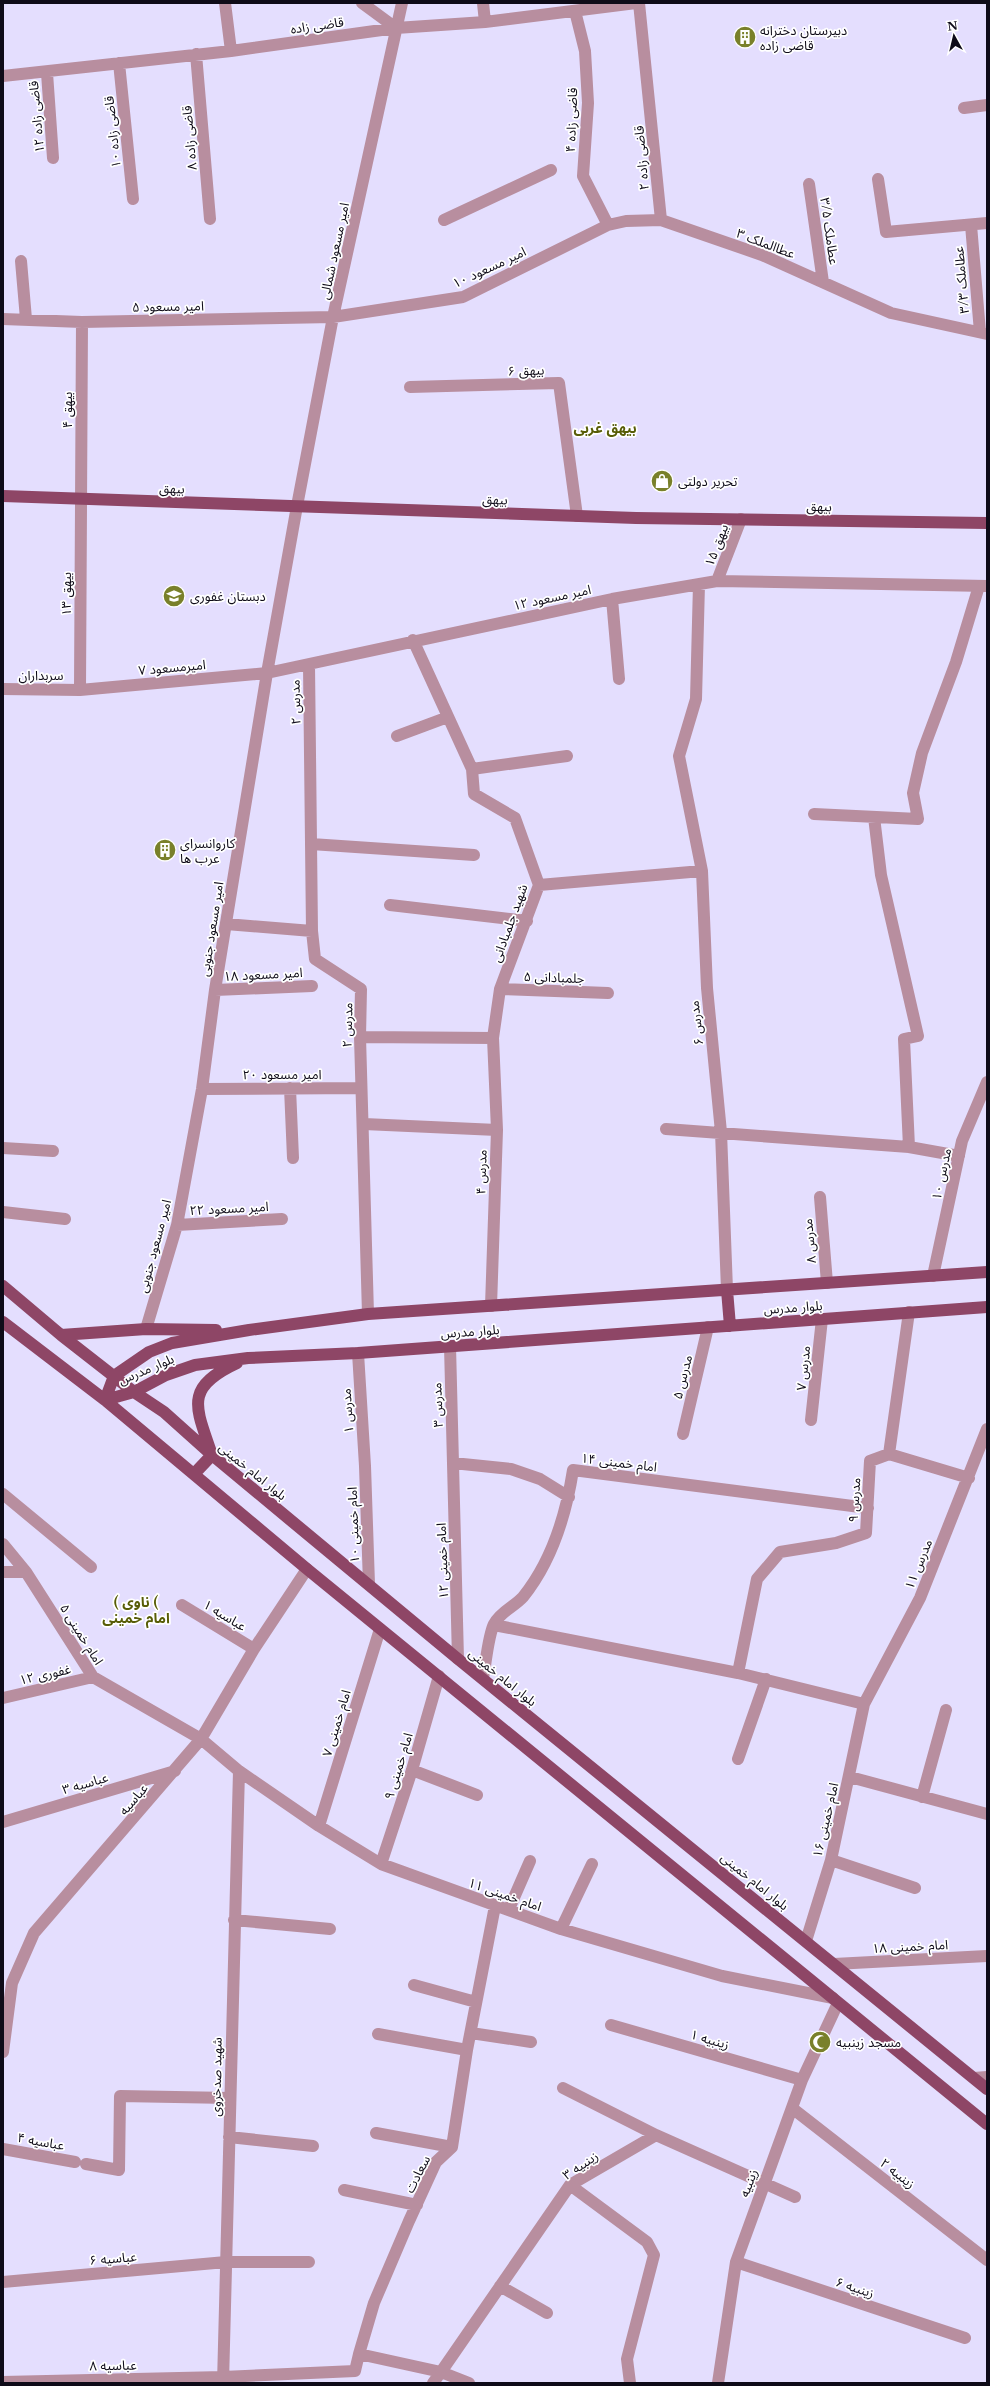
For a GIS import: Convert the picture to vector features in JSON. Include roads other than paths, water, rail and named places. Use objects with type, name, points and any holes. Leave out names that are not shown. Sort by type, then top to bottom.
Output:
[{"type":"main road","name":"بیهق","points":[[3,496],[577,516],[987,523]]},
{"type":"main road","name":"بلوار مدرس","points":[[105,1400],[114,1376],[149,1352],[172,1343],[250,1330],[368,1314],[987,1272]]},
{"type":"main road","name":"بلوار امام خمینی","points":[[3,1286],[60,1335],[134,1392],[164,1412],[212,1455],[458,1659],[987,2088]]},
{"type":"main road","points":[[727,1290],[730,1326]]},
{"type":"main road","name":"بلوار مدرس","points":[[105,1400],[134,1392],[166,1375],[194,1365],[248,1358],[358,1353],[987,1306]]},
{"type":"main road","points":[[3,1322],[105,1400],[380,1629],[987,2124]]},
{"type":"main road","points":[[60,1335],[146,1329],[250,1330]]},
{"type":"main road","points":[[194,1474],[212,1455],[198,1414],[198,1394],[208,1380],[219,1372],[248,1358]]},
{"type":"street","points":[[225,3],[231,52]]},
{"type":"street","points":[[362,3],[396,28]]},
{"type":"street","name":"امیر مسعود شمالی","points":[[297,506],[333,317],[402,3]]},
{"type":"street","points":[[483,3],[485,22]]},
{"type":"street","name":"قاضی زاده","points":[[3,76],[47,73],[196,54],[231,52],[396,28],[485,22],[575,12],[595,6],[637,3]]},
{"type":"street","name":"قاضی زاده ۲","points":[[637,3],[649,93],[661,220]]},
{"type":"street","name":"قاضی زاده ۴","points":[[575,12],[585,51],[588,103],[583,176],[608,225]]},
{"type":"street","name":"قاضی زاده ۸","points":[[196,54],[210,220]]},
{"type":"street","name":"قاضی زاده ۱۰","points":[[119,63],[133,199]]},
{"type":"street","name":"قاضی زاده ۱۲","points":[[47,73],[54,158]]},
{"type":"street","points":[[964,108],[987,105]]},
{"type":"street","points":[[444,220],[551,170]]},
{"type":"street","points":[[878,179],[886,232],[987,224]]},
{"type":"street","name":"عطاملک ۳/۵","points":[[809,184],[823,282]]},
{"type":"street","name":"عطاالملک ۳","points":[[626,221],[661,220],[762,255],[891,313],[984,333]]},
{"type":"street","name":"امیر مسعود ۱۰","points":[[333,317],[463,297],[608,225],[626,221]]},
{"type":"street","name":"عطاملک ۳/۳","points":[[971,225],[984,333]]},
{"type":"street","points":[[21,261],[26,319]]},
{"type":"street","name":"امیر مسعود ۵","points":[[3,318],[82,322],[333,317]]},
{"type":"street","name":"بیهق ۴","points":[[81,499],[82,322]]},
{"type":"street","name":"بیهق ۶","points":[[410,388],[559,383],[577,516]]},
{"type":"street","name":"بیهق ۱۳","points":[[80,690],[81,499]]},
{"type":"street","name":"امیر مسعود جنوبی","points":[[146,1329],[176,1225],[202,1089],[215,990],[266,673],[297,506]]},
{"type":"street","name":"بیهق ۱۵","points":[[717,581],[740,519]]},
{"type":"street","name":"امیر مسعود ۱۲","points":[[266,673],[309,665],[413,640],[612,599],[717,581],[983,586]]},
{"type":"street","name":"مدرس ۶","points":[[699,584],[696,699],[679,756],[702,871],[706,988],[721,1132],[727,1290]]},
{"type":"street","points":[[814,814],[918,819],[913,793],[922,753],[983,586]]},
{"type":"street","points":[[612,599],[619,679]]},
{"type":"street","name":"شهید جلمبادانی","points":[[413,640],[472,769],[474,794],[515,818],[539,885],[527,921],[500,989],[493,1038]]},
{"type":"street","name":"مدرس ۲","points":[[309,665],[312,931],[315,959],[361,989],[361,1088],[364,1124],[368,1314]]},
{"type":"street","name":"امیرمسعود ۷","points":[[80,690],[266,673]]},
{"type":"street","name":"سربداران","points":[[3,689],[80,690]]},
{"type":"street","points":[[397,736],[448,717]]},
{"type":"street","points":[[472,769],[567,756]]},
{"type":"street","points":[[874,817],[881,875],[918,1036],[904,1039],[909,1146]]},
{"type":"street","points":[[311,844],[474,855]]},
{"type":"street","points":[[539,885],[702,871]]},
{"type":"street","points":[[390,905],[527,921]]},
{"type":"street","points":[[226,924],[312,931]]},
{"type":"street","name":"امیر مسعود ۱۸","points":[[215,990],[312,986]]},
{"type":"street","name":"جلمبادانی ۵","points":[[500,989],[608,992]]},
{"type":"street","points":[[360,1037],[493,1038]]},
{"type":"street","name":"مدرس ۴","points":[[491,1306],[497,1130],[493,1038]]},
{"type":"street","name":"مدرس ۱۰","points":[[934,1276],[962,1140],[987,1082]]},
{"type":"street","points":[[290,1088],[293,1158]]},
{"type":"street","name":"امیر مسعود ۲۰","points":[[202,1089],[361,1088]]},
{"type":"street","points":[[364,1124],[497,1130]]},
{"type":"street","points":[[666,1129],[909,1146],[959,1156]]},
{"type":"street","points":[[3,1148],[53,1151]]},
{"type":"street","name":"مدرس ۸","points":[[820,1197],[827,1283]]},
{"type":"street","points":[[3,1212],[65,1219]]},
{"type":"street","name":"امیر مسعود ۲۲","points":[[176,1225],[282,1219]]},
{"type":"street","points":[[909,1312],[889,1454],[969,1478]]},
{"type":"street","name":"مدرس ۷","points":[[811,1420],[822,1319]]},
{"type":"street","name":"مدرس ۵","points":[[683,1434],[708,1327]]},
{"type":"street","name":"مدرس ۳","points":[[450,1346],[453,1463]]},
{"type":"street","name":"مدرس ۱","points":[[358,1353],[365,1466]]},
{"type":"street","name":"مدرس ۱۱","points":[[864,1704],[920,1598],[969,1478],[987,1429]]},
{"type":"street","name":"مدرس ۹","points":[[738,1673],[757,1579],[780,1552],[836,1543],[866,1532],[870,1461],[889,1454]]},
{"type":"street","points":[[453,1463],[511,1468],[540,1479],[569,1498]]},
{"type":"street","name":"امام خمینی ۱۲","points":[[453,1463],[458,1659]]},
{"type":"street","name":"امام خمینی ۱۰","points":[[365,1466],[369,1584]]},
{"type":"street","name":"امام خمینی ۱۴","points":[[483,1678],[494,1625],[502,1613],[522,1598],[540,1572],[563,1521],[569,1498],[573,1470],[868,1508]]},
{"type":"street","points":[[3,1494],[92,1567]]},
{"type":"street","name":"امام خمینی ۵","points":[[3,1544],[26,1572],[93,1677],[201,1739]]},
{"type":"street","name":"عباسیه","points":[[3,2048],[12,1983],[34,1933],[176,1771],[201,1739],[254,1649],[307,1569]]},
{"type":"street","points":[[3,1572],[26,1572]]},
{"type":"street","name":"عباسیه ۱","points":[[182,1605],[254,1649]]},
{"type":"street","points":[[494,1625],[738,1673],[864,1704]]},
{"type":"street","name":"امام خمینی ۷","points":[[319,1826],[380,1629]]},
{"type":"street","name":"امام خمینی ۹","points":[[381,1864],[412,1770],[439,1676]]},
{"type":"street","name":"غفوری ۱۲","points":[[3,1698],[93,1677]]},
{"type":"street","points":[[738,1759],[766,1679]]},
{"type":"street","name":"امام خمینی ۱۶","points":[[806,1941],[831,1860],[850,1777],[864,1704]]},
{"type":"street","points":[[922,1797],[946,1710]]},
{"type":"street","name":"امام خمینی ۱۱","points":[[201,1739],[239,1771],[319,1826],[381,1864],[561,1929],[722,1976],[835,2000]]},
{"type":"street","points":[[412,1770],[477,1794]]},
{"type":"street","name":"عباسیه ۳","points":[[3,1822],[176,1771]]},
{"type":"street","name":"شهید صدخروی","points":[[223,2380],[239,1771]]},
{"type":"street","points":[[850,1777],[987,1814]]},
{"type":"street","points":[[831,1860],[915,1888]]},
{"type":"street","points":[[509,1909],[530,1862]]},
{"type":"street","points":[[561,1929],[592,1864]]},
{"type":"street","points":[[376,2133],[452,2147],[467,2050],[495,1906]]},
{"type":"street","points":[[234,1920],[330,1929]]},
{"type":"street","name":"امام خمینی ۱۸","points":[[834,1964],[987,1956]]},
{"type":"street","points":[[414,1985],[476,2002]]},
{"type":"street","name":"زینبیه","points":[[719,2382],[736,2262],[763,2184],[802,2080],[835,2000]]},
{"type":"street","name":"زینبیه ۱","points":[[611,2025],[802,2080]]},
{"type":"street","points":[[471,2032],[532,2042]]},
{"type":"street","points":[[378,2034],[467,2050]]},
{"type":"street","points":[[974,2078],[987,2076]]},
{"type":"street","points":[[563,2088],[656,2135],[795,2197]]},
{"type":"street","name":"عباسیه ۴","points":[[3,2149],[119,2170],[120,2096],[230,2098]]},
{"type":"street","name":"زینبیه ۲","points":[[792,2108],[987,2260]]},
{"type":"street","name":"زینبیه ۳","points":[[441,2372],[570,2185],[656,2135]]},
{"type":"street","points":[[229,2138],[313,2146]]},
{"type":"street","name":"سعادت","points":[[223,2380],[355,2371],[374,2302],[436,2162],[452,2147]]},
{"type":"street","points":[[570,2185],[647,2242],[654,2255],[627,2359],[630,2383]]},
{"type":"street","points":[[344,2190],[417,2205]]},
{"type":"street","name":"عباسیه ۶","points":[[3,2282],[226,2262],[309,2262]]},
{"type":"street","name":"زینبیه ۶","points":[[736,2262],[965,2338]]},
{"type":"street","points":[[500,2286],[547,2314]]},
{"type":"street","points":[[359,2354],[441,2372],[469,2383]]},
{"type":"street","points":[[433,2383],[441,2372]]},
{"type":"street","name":"عباسیه ۸","points":[[3,2382],[223,2380]]},
{"type":"place","name":"دبیرستان دخترانه قاضی زاده","points":[[745,37]]},
{"type":"place","name":"تحریر دولتی","points":[[662,481]]},
{"type":"place","name":"دبستان غفوری","points":[[174,596]]},
{"type":"place","name":"کاروانسرای عرب ها","points":[[165,850]]},
{"type":"place","name":"مسجد زینبیه","points":[[820,2042]]},
{"type":"district","name":"بیهق غربی","points":[[605,428]]},
{"type":"district","name":"( ناوی ( امام خمینی","points":[[136,1610]]}]
